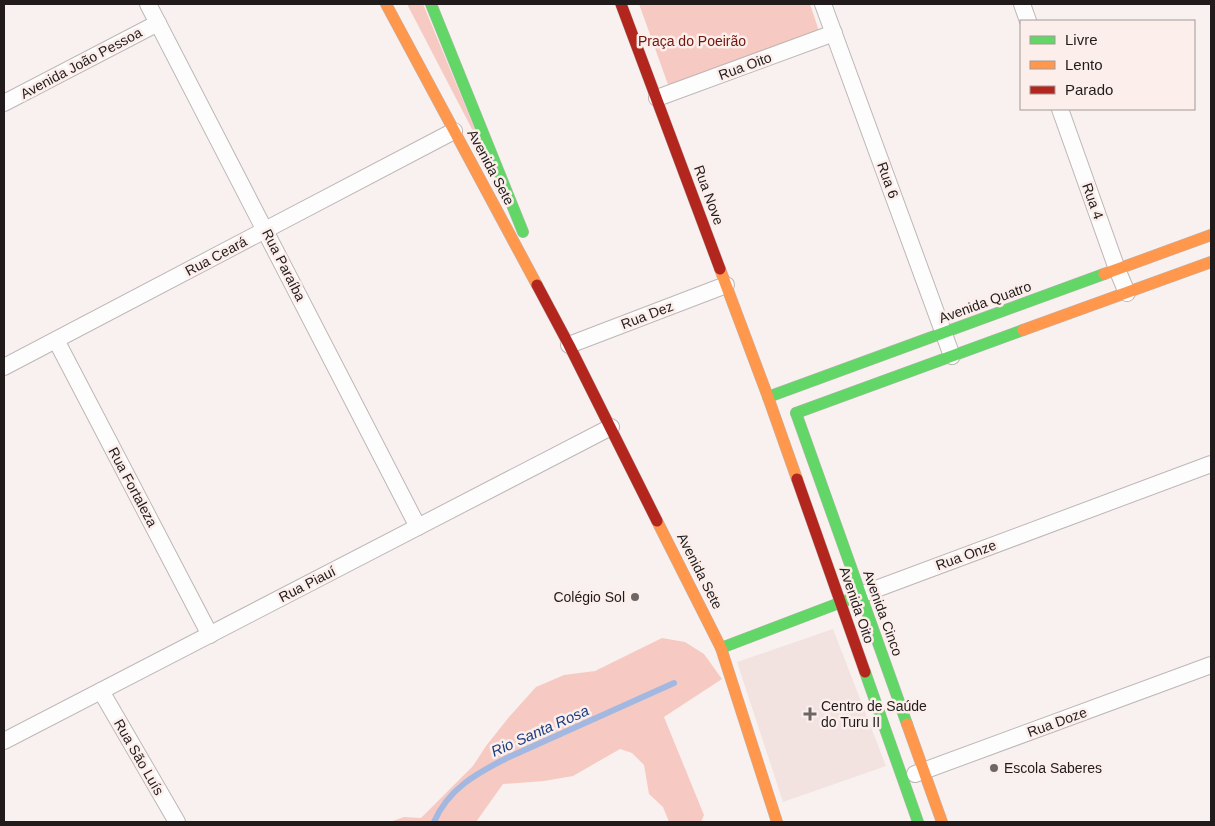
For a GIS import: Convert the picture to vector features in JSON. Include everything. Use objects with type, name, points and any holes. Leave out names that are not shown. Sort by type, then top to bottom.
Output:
[{"type":"street","name":"Rua Paraíba","points":[[148,4],[418,527]]},
{"type":"street","name":"Avenida Sete","points":[[386,4],[611,427],[721,648],[777,822]]},
{"type":"street","name":"Avenida Sete","points":[[432,4],[568,345]]},
{"type":"street","name":"Rua Nove","points":[[621,4],[768,396]]},
{"type":"street","name":"Rua 6","points":[[823,4],[952,356]]},
{"type":"street","points":[[1022,4],[1028,20]]},
{"type":"street","name":"Avenida João Pessoa","points":[[4,103],[158,23]]},
{"type":"street","name":"Rua Oito","points":[[656,98],[834,33]]},
{"type":"street","name":"Rua 4","points":[[1060,110],[1117,270],[1127,293]]},
{"type":"street","name":"Rua Ceará","points":[[4,367],[454,131]]},
{"type":"street","name":"Avenida Quatro","points":[[768,396],[1211,235]]},
{"type":"street","points":[[768,396],[789,409],[952,356],[1211,262]]},
{"type":"street","name":"Rua Dez","points":[[568,345],[726,285]]},
{"type":"street","name":"Rua Fortaleza","points":[[56,340],[210,635]]},
{"type":"street","name":"Avenida Oito","points":[[768,396],[918,822]]},
{"type":"street","name":"Avenida Cinco","points":[[789,409],[860,595],[942,822]]},
{"type":"street","name":"Rua Piauí","points":[[4,741],[611,427]]},
{"type":"street","name":"Rua Onze","points":[[721,648],[1211,464]]},
{"type":"street","name":"Rua Doze","points":[[903,779],[1211,665]]},
{"type":"street","name":"Rua São Luís","points":[[101,691],[177,822]]},
{"type":"shaded area","name":"Centro de Saúde do Turu II","points":[[833,629],[886,766],[783,802],[737,662]]},
{"type":"green space","points":[[407,4],[423,4],[487,158]]},
{"type":"green space","name":"Praça do Poeirão","points":[[639,4],[810,4],[819,31],[670,90]]},
{"type":"green space","points":[[662,638],[685,642],[704,654],[722,679],[664,717],[704,815],[701,822],[669,822],[663,807],[649,794],[644,765],[632,753],[620,749],[573,776],[544,781],[503,784],[476,822],[390,822],[404,817],[421,818],[473,766],[509,717],[536,687],[564,675],[595,671]]},
{"type":"waterway","name":"Rio Santa Rosa","points":[[434,822],[447,800],[474,776],[507,758],[674,683]]},
{"type":"traffic: fast","points":[[431,4],[523,232]]},
{"type":"traffic: fast","points":[[768,397],[1104,274]]},
{"type":"traffic: fast","points":[[796,413],[1023,330]]},
{"type":"traffic: fast","points":[[796,413],[907,724]]},
{"type":"traffic: fast","points":[[721,648],[855,597]]},
{"type":"traffic: fast","points":[[865,672],[918,822]]},
{"type":"traffic: slow","points":[[386,4],[537,285]]},
{"type":"traffic: slow","points":[[1104,274],[1211,235]]},
{"type":"traffic: slow","points":[[1023,330],[1211,262]]},
{"type":"traffic: slow","points":[[720,269],[797,479]]},
{"type":"traffic: slow","points":[[657,521],[721,648],[777,822]]},
{"type":"traffic: slow","points":[[907,724],[942,822]]},
{"type":"traffic: jam","points":[[621,4],[720,269]]},
{"type":"traffic: jam","points":[[537,285],[657,521]]},
{"type":"traffic: jam","points":[[797,479],[865,672]]},
{"type":"place","name":"Colégio Sol","points":[[635,597]]},
{"type":"place","name":"Centro de Saúde do Turu II","points":[[810,714]]},
{"type":"place","name":"Escola Saberes","points":[[994,768]]}]
